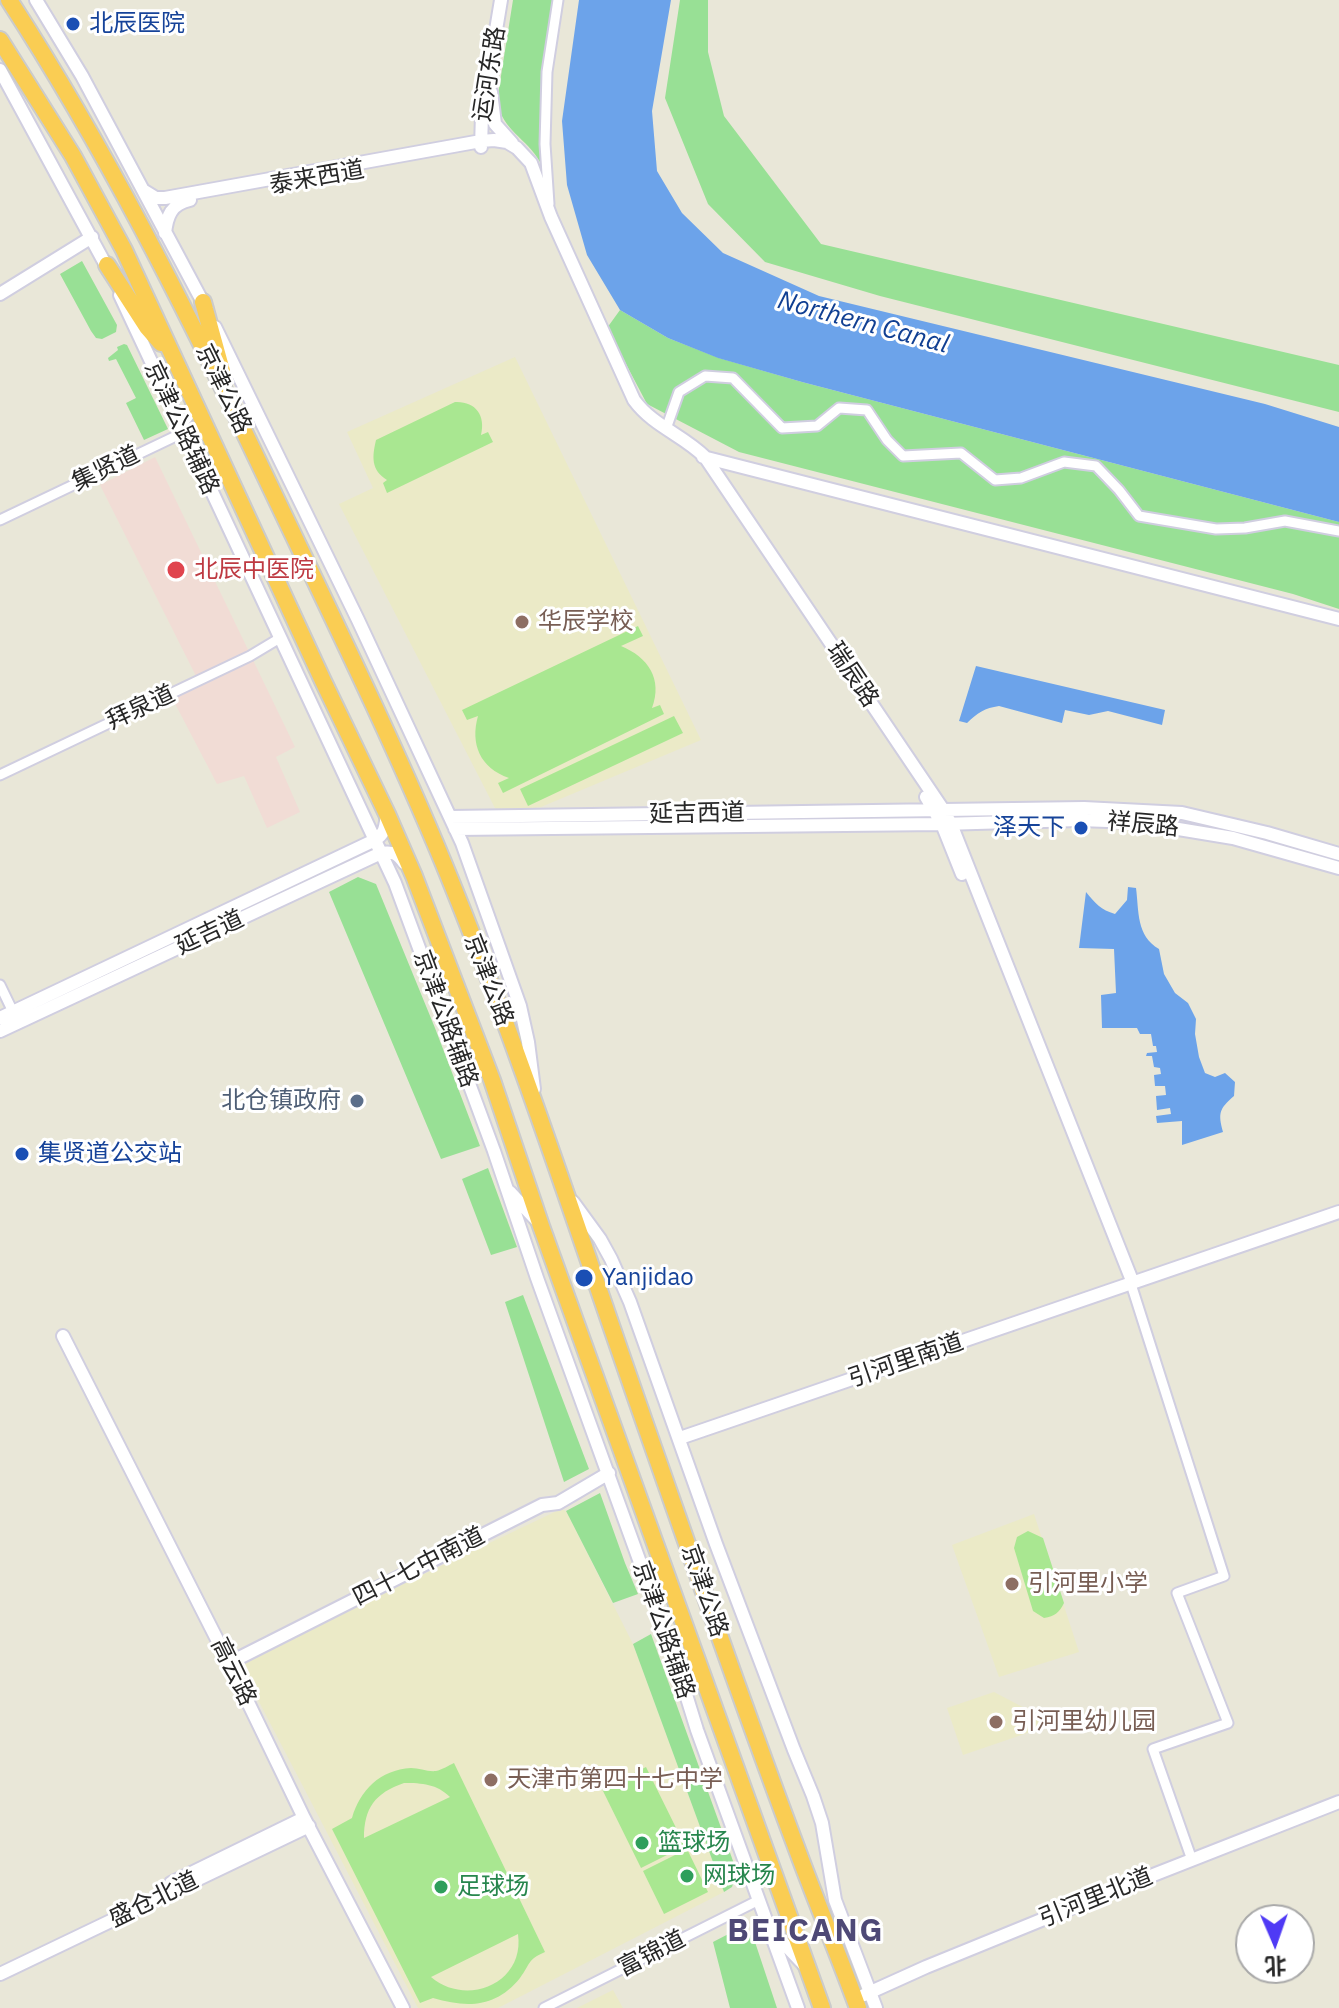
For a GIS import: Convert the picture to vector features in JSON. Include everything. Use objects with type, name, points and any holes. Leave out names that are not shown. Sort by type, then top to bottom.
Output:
[{"type":"highway","name":"京津公路","points":[[9,0],[96,143],[172,286],[231,403],[403,767],[489,980],[540,1120],[794,1842],[861,2000]]},
{"type":"highway","name":"京津公路","points":[[0,40],[73,156],[124,250],[414,876],[492,1080],[541,1226],[822,2008]]},
{"type":"highway","points":[[107,265],[147,327],[177,365]]},
{"type":"highway","points":[[203,302],[231,403]]},
{"type":"street","points":[[36,0],[82,76],[203,302],[453,823],[520,1006],[540,1120]]},
{"type":"street","points":[[504,0],[487,141],[507,142],[511,149]]},
{"type":"street","name":"运河东路","points":[[487,141],[482,114],[504,0]]},
{"type":"street","points":[[552,233],[546,170],[547,72],[558,0]]},
{"type":"street","name":"京津公路辅路","points":[[0,70],[107,265],[405,908],[798,2008]]},
{"type":"street","points":[[491,92],[495,124],[511,149]]},
{"type":"street","name":"泰来西道","points":[[143,190],[156,198],[165,198],[487,141]]},
{"type":"street","name":"泰来西道","points":[[165,233],[167,217],[184,201],[487,141]]},
{"type":"street","name":"瑞辰路","points":[[511,149],[531,163],[551,217],[629,392],[645,414],[689,443],[700,456],[943,817],[1131,1284]]},
{"type":"street","name":"瑞辰路","points":[[511,149],[526,168],[552,233],[631,405],[648,424],[700,456]]},
{"type":"street","points":[[0,294],[92,237]]},
{"type":"street","points":[[666,429],[679,392],[705,376],[733,378],[782,428],[817,426],[839,408],[867,410],[887,440],[903,456],[961,453],[995,480],[1021,478],[1064,462],[1096,466],[1139,516],[1216,529],[1285,521],[1339,531]]},
{"type":"street","points":[[192,397],[191,410],[183,430],[201,434],[213,441]]},
{"type":"street","name":"集贤道","points":[[0,517],[183,430]]},
{"type":"street","points":[[700,456],[1339,619]]},
{"type":"street","name":"拜泉道","points":[[0,775],[250,656],[280,638]]},
{"type":"street","points":[[927,792],[973,817]]},
{"type":"street","name":"祥辰路","points":[[973,817],[1084,808],[1182,813],[1339,854]]},
{"type":"street","points":[[375,840],[385,830],[387,814]]},
{"type":"street","name":"延吉西道","points":[[453,823],[943,817]]},
{"type":"street","name":"祥辰路","points":[[943,817],[1136,822],[1233,838],[1339,868]]},
{"type":"street","name":"延吉道","points":[[0,1031],[16,1017],[375,840]]},
{"type":"street","points":[[381,853],[396,854],[414,876]]},
{"type":"street","name":"延吉道","points":[[0,1018],[16,1017],[381,853]]},
{"type":"street","points":[[0,985],[16,1017]]},
{"type":"street","points":[[507,1189],[541,1226]]},
{"type":"street","points":[[567,1195],[600,1239],[630,1302],[716,1544],[818,1810],[835,1900],[861,2000],[876,2008]]},
{"type":"street","name":"引河里南道","points":[[680,1438],[1338,1214]]},
{"type":"street","points":[[1131,1284],[1224,1576],[1177,1593],[1228,1723],[1153,1749],[1192,1860]]},
{"type":"street","name":"高云路","points":[[63,1336],[306,1822],[403,2008]]},
{"type":"street","name":"四十七中南道","points":[[229,1663],[542,1505],[558,1503],[609,1473]]},
{"type":"street","name":"引河里北道","points":[[861,2000],[940,1961],[1339,1802]]},
{"type":"street","name":"盛仓北道","points":[[0,1966],[306,1822]]},
{"type":"street","name":"盛仓北道","points":[[0,1974],[306,1822]]},
{"type":"street","name":"富锦道","points":[[544,2008],[759,1900]]},
{"type":"street","points":[[769,1927],[807,1969]]},
{"type":"shaded area","name":"华辰学校","points":[[515,357],[701,740],[541,807],[497,812],[339,504],[373,488],[347,432]]},
{"type":"shaded area","name":"北辰中医院","points":[[155,457],[295,747],[276,757],[300,812],[267,828],[244,776],[217,784],[170,694],[198,680],[100,485]]},
{"type":"shaded area","name":"天津市第四十七中学","points":[[561,1509],[566,1511],[633,1644],[724,1892],[498,2008],[418,2008],[241,1667],[242,1663]]},
{"type":"shaded area","name":"引河里小学","points":[[1034,1514],[1079,1652],[999,1677],[952,1545]]},
{"type":"shaded area","name":"引河里幼儿园","points":[[994,1692],[1038,1715],[1042,1728],[963,1755],[947,1708]]},
{"type":"shaded area","points":[[613,1990],[623,2008],[577,2008]]},
{"type":"green space","points":[[513,0],[555,0],[545,71],[540,162],[504,120],[497,101]]},
{"type":"green space","points":[[680,0],[708,0],[708,52],[724,116],[821,244],[1339,365],[1339,412],[880,296],[765,262],[708,204],[665,98]]},
{"type":"green space","points":[[82,261],[117,325],[116,332],[102,339],[96,338],[91,331],[60,274]]},
{"type":"green space","points":[[620,310],[668,338],[719,358],[1339,522],[1339,609],[1293,594],[739,452],[647,404],[607,328]]},
{"type":"green space","points":[[124,344],[168,429],[144,440],[126,403],[136,398],[116,359],[109,361],[108,358]]},
{"type":"green space","points":[[455,402],[468,404],[477,411],[482,421],[481,435],[488,432],[493,442],[387,493],[383,483],[387,480],[374,463],[376,440]]},
{"type":"green space","points":[[638,626],[643,636],[621,646],[639,656],[651,670],[656,688],[652,708],[660,705],[664,714],[503,793],[498,783],[509,778],[484,761],[475,736],[478,716],[467,720],[462,710]]},
{"type":"green space","points":[[674,716],[683,733],[528,806],[520,789]]},
{"type":"green space","points":[[358,877],[376,884],[480,1146],[441,1159],[329,892]]},
{"type":"green space","points":[[488,1168],[517,1247],[491,1255],[462,1179]]},
{"type":"green space","points":[[523,1295],[589,1469],[564,1482],[505,1302]]},
{"type":"green space","points":[[600,1493],[638,1594],[613,1603],[566,1511]]},
{"type":"green space","points":[[1028,1531],[1043,1538],[1064,1603],[1056,1614],[1044,1618],[1033,1611],[1014,1548],[1017,1537]]},
{"type":"green space","points":[[651,1634],[737,1872],[732,1887],[724,1892],[633,1644]]},
{"type":"green space","points":[[454,1763],[545,1952],[532,1960],[511,1988],[491,2000],[469,2004],[433,1998],[420,2003],[332,1829],[352,1818],[366,1790],[381,1777],[411,1768],[436,1771]],"holes":[[[404,1783],[429,1785],[450,1797],[364,1838],[366,1818],[373,1803]],[[518,1934],[518,1951],[512,1966],[490,1986],[460,1990],[445,1986],[431,1977]]]},
{"type":"green space","points":[[646,1767],[685,1846],[641,1868],[602,1789]]},
{"type":"green space","points":[[687,1849],[708,1892],[664,1914],[643,1871]]},
{"type":"green space","points":[[738,1929],[753,1936],[777,2008],[730,2008],[713,1942]]},
{"type":"water","name":"Northern Canal","points":[[579,0],[671,0],[652,111],[657,171],[682,213],[723,253],[819,296],[1265,404],[1339,427],[1339,522],[718,358],[668,338],[620,310],[587,255],[567,185],[562,121]]},
{"type":"water","points":[[976,666],[1165,710],[1162,725],[1108,711],[1089,715],[1065,710],[1062,723],[999,706],[974,716],[967,723],[959,721]]},
{"type":"water","points":[[1128,887],[1136,888],[1142,930],[1159,949],[1164,974],[1175,993],[1188,1003],[1196,1019],[1195,1034],[1205,1073],[1215,1077],[1225,1073],[1235,1082],[1234,1096],[1221,1112],[1223,1132],[1182,1145],[1182,1121],[1157,1123],[1156,1116],[1171,1114],[1170,1108],[1157,1110],[1156,1096],[1166,1095],[1165,1086],[1155,1086],[1154,1075],[1161,1074],[1160,1068],[1154,1067],[1152,1056],[1146,1056],[1147,1053],[1157,1052],[1151,1034],[1140,1034],[1137,1028],[1102,1028],[1101,995],[1116,993],[1114,949],[1079,948],[1086,892],[1099,906],[1115,914],[1127,900]]},
{"type":"place","name":"北辰医院","points":[[73,24]]},
{"type":"place","name":"北辰中医院","points":[[176,570]]},
{"type":"place","name":"华辰学校","points":[[522,622]]},
{"type":"place","name":"泽天下","points":[[1081,828]]},
{"type":"place","name":"北仓镇政府","points":[[357,1101]]},
{"type":"place","name":"集贤道公交站","points":[[22,1154]]},
{"type":"place","name":"Yanjidao","points":[[584,1278]]},
{"type":"place","name":"引河里小学","points":[[1012,1584]]},
{"type":"place","name":"引河里幼儿园","points":[[996,1722]]},
{"type":"place","name":"天津市第四十七中学","points":[[491,1780]]},
{"type":"place","name":"篮球场","points":[[642,1843]]},
{"type":"place","name":"网球场","points":[[687,1876]]},
{"type":"place","name":"足球场","points":[[441,1887]]},
{"type":"district","name":"BEICANG","points":[[806,1932]]}]
